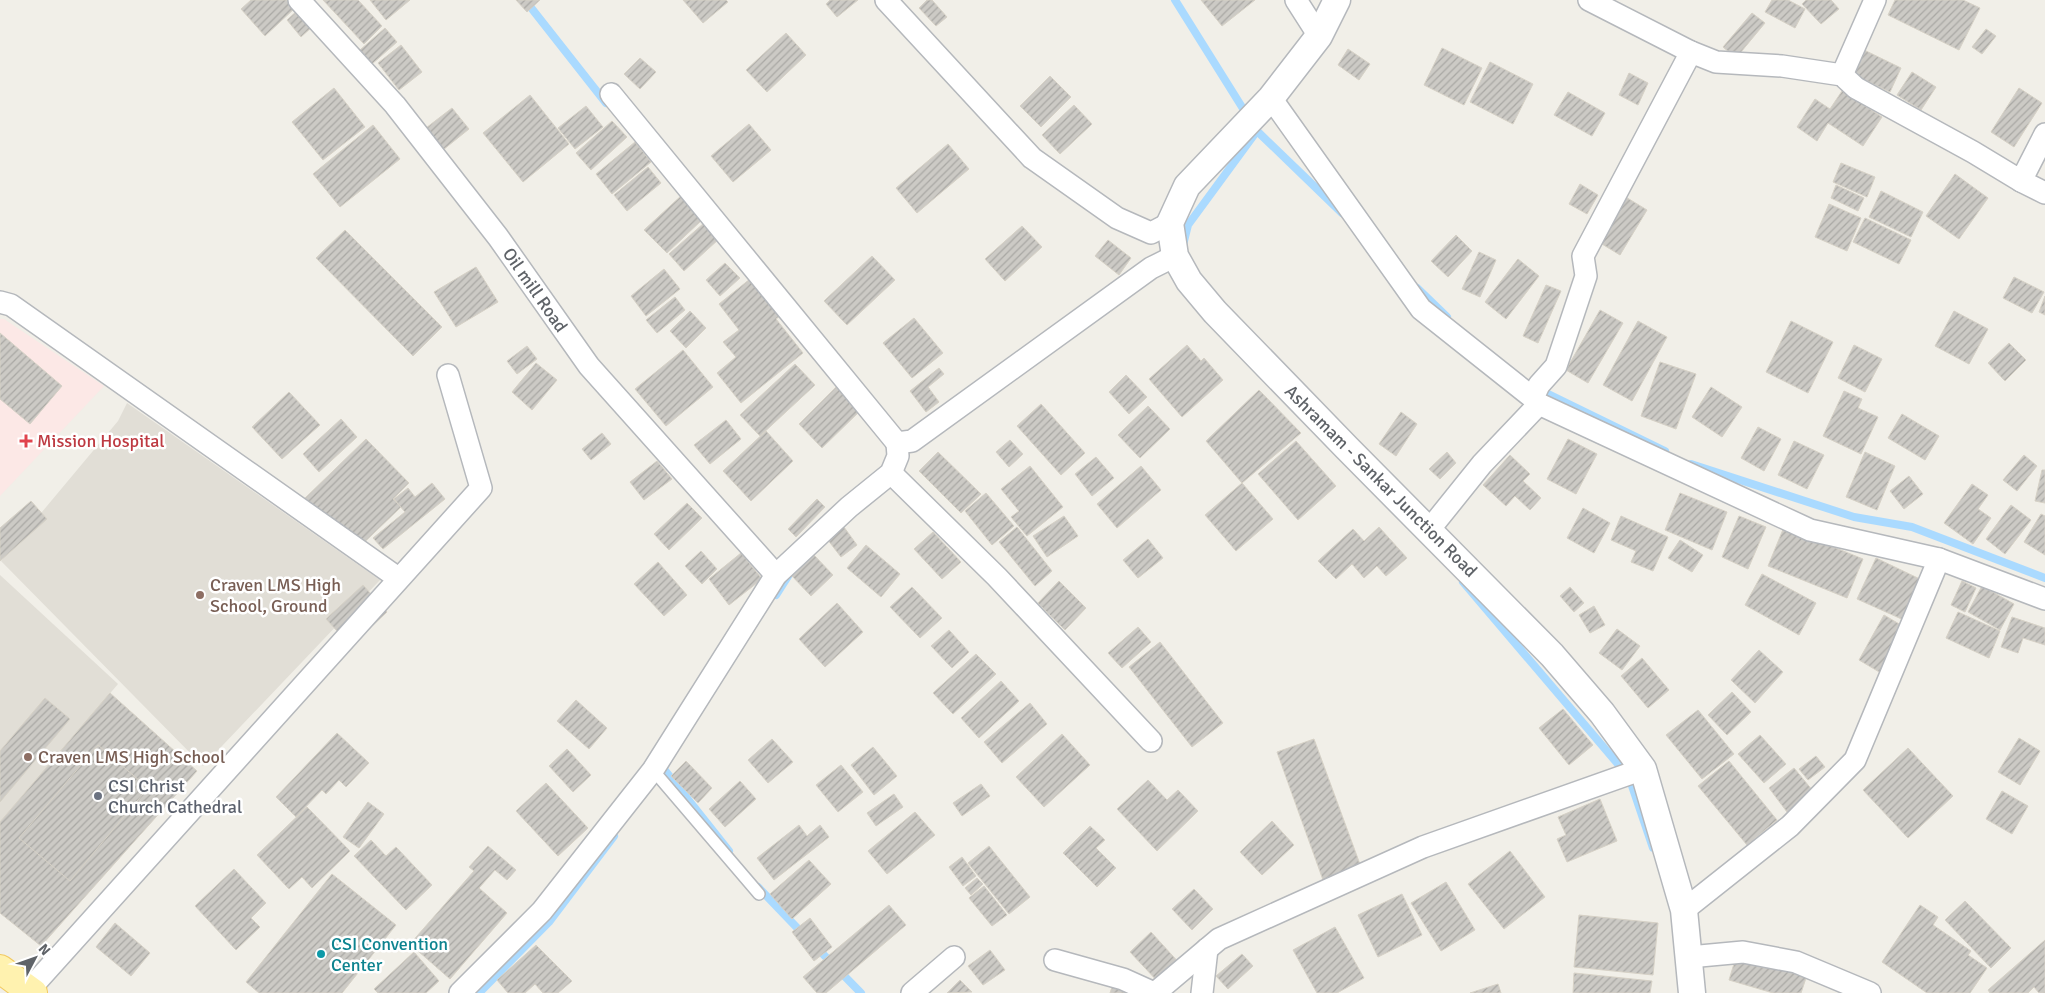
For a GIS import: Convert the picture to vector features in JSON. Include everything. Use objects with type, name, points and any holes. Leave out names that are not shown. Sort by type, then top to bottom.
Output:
[{"type":"main road","points":[[0,969],[31,992]]},
{"type":"street","name":"Oil mill Road","points":[[299,0],[395,105],[498,237],[589,366],[776,575]]},
{"type":"street","points":[[886,0],[1032,158],[1118,218],[1151,233],[1170,224],[1187,186],[1271,98],[1319,36],[1337,0]]},
{"type":"street","points":[[1296,0],[1319,36]]},
{"type":"street","points":[[1589,0],[1691,52],[1716,62],[1782,66],[1842,75],[1856,88],[2045,193]]},
{"type":"street","points":[[1842,75],[1875,0]]},
{"type":"street","points":[[1429,530],[1537,396],[1556,366],[1586,276],[1583,256],[1691,52]]},
{"type":"street","points":[[460,993],[542,911],[653,770],[776,575],[849,507],[891,473],[898,456],[897,443],[611,94]]},
{"type":"street","points":[[1271,98],[1421,309],[1537,396],[1810,530],[1939,559],[2045,599]]},
{"type":"street","points":[[2021,180],[2045,134]]},
{"type":"street","name":"Ashramam - Sankar Junction Road","points":[[1170,224],[1175,256],[1189,281],[1215,312],[1552,655],[1602,713],[1643,769],[1684,910],[1692,993]]},
{"type":"street","points":[[897,443],[912,441],[1151,268],[1175,256]]},
{"type":"street","points":[[0,302],[11,305],[398,578]]},
{"type":"street","points":[[31,992],[398,578],[481,488],[448,375]]},
{"type":"street","points":[[891,473],[997,577],[1151,741]]},
{"type":"street","points":[[1684,910],[1790,826],[1855,760],[1939,559]]},
{"type":"street","points":[[1055,960],[1124,979],[1154,993],[1219,939],[1423,846],[1643,769]]},
{"type":"street","points":[[1202,993],[1207,949]]},
{"type":"street","points":[[1689,956],[1742,952],[1796,962],[1870,993]]},
{"type":"street","points":[[912,993],[954,957]]},
{"type":"lane","points":[[653,770],[758,894]]},
{"type":"shaded area","name":"Mission Hospital","points":[[0,319],[4,319],[104,386],[0,496]]},
{"type":"shaded area","name":"Craven LMS High School, Ground","points":[[127,403],[380,580],[203,766],[1,561],[118,421]]},
{"type":"shaded area","name":"Craven LMS High School","points":[[0,575],[118,684],[0,822]]},
{"type":"building","points":[[251,0],[288,0],[295,8],[265,36],[241,9]]},
{"type":"building","points":[[323,0],[358,0],[382,26],[364,44]]},
{"type":"building","points":[[370,0],[410,0],[386,20]]},
{"type":"building","points":[[516,0],[540,0],[527,12]]},
{"type":"building","points":[[683,0],[726,0],[728,2],[703,23]]},
{"type":"building","points":[[830,0],[858,0],[837,17],[826,4]]},
{"type":"building","points":[[927,0],[932,0],[947,17],[936,26],[919,8]]},
{"type":"building","points":[[1201,0],[1255,0],[1222,26]]},
{"type":"building","points":[[1772,0],[1788,0],[1805,9],[1795,28],[1765,12]]},
{"type":"building","points":[[1806,0],[1831,0],[1839,9],[1821,24],[1802,4]]},
{"type":"building","points":[[1895,0],[1963,0],[1980,8],[1959,50],[1888,15]]},
{"type":"building","points":[[299,9],[313,26],[301,37],[287,20]]},
{"type":"building","points":[[1752,13],[1765,23],[1736,58],[1723,47]]},
{"type":"building","points":[[385,28],[397,42],[372,64],[360,50]]},
{"type":"building","points":[[1986,29],[1996,36],[1982,54],[1972,47]]},
{"type":"building","points":[[786,33],[806,55],[767,92],[746,70]]},
{"type":"building","points":[[401,45],[422,72],[399,90],[378,63]]},
{"type":"building","points":[[1442,48],[1482,68],[1464,105],[1424,85]]},
{"type":"building","points":[[1348,49],[1370,64],[1359,80],[1338,65]]},
{"type":"building","points":[[1862,49],[1901,68],[1890,92],[1850,73]]},
{"type":"building","points":[[640,58],[656,72],[640,89],[624,74]]},
{"type":"building","points":[[1490,62],[1533,84],[1513,124],[1470,102]]},
{"type":"building","points":[[1912,72],[1936,87],[1921,110],[1897,95]]},
{"type":"building","points":[[1629,73],[1648,83],[1638,105],[1619,95]]},
{"type":"building","points":[[1050,76],[1071,97],[1041,127],[1020,106]]},
{"type":"building","points":[[334,88],[365,127],[323,160],[292,122]]},
{"type":"building","points":[[2019,88],[2042,103],[2014,147],[1991,132]]},
{"type":"building","points":[[1842,91],[1882,117],[1863,146],[1828,123],[1817,141],[1797,127],[1815,99],[1830,109]]},
{"type":"building","points":[[1568,92],[1605,113],[1592,136],[1554,115]]},
{"type":"building","points":[[530,95],[569,144],[523,182],[483,133]]},
{"type":"building","points":[[1074,105],[1092,124],[1060,154],[1042,135]]},
{"type":"building","points":[[586,106],[603,127],[575,149],[558,128]]},
{"type":"building","points":[[452,108],[469,129],[443,150],[426,128]]},
{"type":"building","points":[[612,121],[627,137],[591,170],[576,153]]},
{"type":"building","points":[[749,124],[771,150],[733,182],[711,156]]},
{"type":"building","points":[[373,125],[400,159],[340,207],[313,174]]},
{"type":"building","points":[[635,142],[651,162],[612,194],[596,174]]},
{"type":"building","points":[[948,144],[969,169],[917,213],[896,188]]},
{"type":"building","points":[[1841,163],[1875,177],[1867,197],[1833,182]]},
{"type":"building","points":[[648,167],[661,183],[627,211],[614,195]]},
{"type":"building","points":[[1955,174],[1988,198],[1959,239],[1926,216]]},
{"type":"building","points":[[1580,184],[1598,195],[1587,214],[1569,204]]},
{"type":"building","points":[[1836,185],[1864,198],[1858,211],[1831,198]]},
{"type":"building","points":[[1881,191],[1923,212],[1911,237],[1869,217]]},
{"type":"building","points":[[682,195],[704,218],[667,253],[644,230]]},
{"type":"building","points":[[1624,196],[1647,210],[1620,255],[1597,241]]},
{"type":"building","points":[[1829,204],[1861,218],[1847,251],[1815,237]]},
{"type":"building","points":[[1865,218],[1911,240],[1899,264],[1853,242]]},
{"type":"building","points":[[704,223],[719,239],[684,271],[669,254]]},
{"type":"building","points":[[1022,226],[1042,247],[1005,281],[985,259]]},
{"type":"building","points":[[345,230],[442,327],[413,356],[316,258]]},
{"type":"building","points":[[1456,235],[1472,251],[1448,277],[1431,261]]},
{"type":"building","points":[[1108,240],[1131,258],[1119,275],[1095,256]]},
{"type":"building","points":[[1479,252],[1496,260],[1480,297],[1462,289]]},
{"type":"building","points":[[872,256],[895,280],[847,325],[824,301]]},
{"type":"building","points":[[1518,259],[1539,276],[1506,319],[1485,302]]},
{"type":"building","points":[[725,263],[740,278],[720,296],[706,280]]},
{"type":"building","points":[[476,267],[498,302],[456,327],[434,292]]},
{"type":"building","points":[[664,269],[680,289],[646,316],[631,296]]},
{"type":"building","points":[[2014,277],[2044,292],[2032,313],[2003,298]]},
{"type":"building","points":[[750,279],[780,316],[776,319],[803,353],[741,403],[717,373],[736,357],[723,342],[739,330],[719,304]]},
{"type":"building","points":[[1546,285],[1561,291],[1538,343],[1523,336]]},
{"type":"building","points":[[2045,296],[2045,315],[2039,312]]},
{"type":"building","points":[[675,297],[685,310],[657,333],[646,320]]},
{"type":"building","points":[[1600,310],[1623,323],[1588,383],[1566,370]]},
{"type":"building","points":[[690,311],[706,328],[686,348],[670,331]]},
{"type":"building","points":[[1954,311],[1988,329],[1969,364],[1935,346]]},
{"type":"building","points":[[914,318],[943,353],[912,378],[883,343]]},
{"type":"building","points":[[1638,321],[1667,337],[1632,401],[1603,385]]},
{"type":"building","points":[[1791,321],[1833,342],[1808,393],[1766,372]]},
{"type":"building","points":[[0,333],[62,386],[30,424],[0,399]]},
{"type":"building","points":[[2009,343],[2026,360],[2005,381],[1988,363]]},
{"type":"building","points":[[1187,345],[1201,361],[1204,358],[1223,380],[1182,417],[1149,379]]},
{"type":"building","points":[[1854,345],[1882,359],[1865,392],[1838,378]]},
{"type":"building","points":[[527,346],[537,359],[517,374],[507,361]]},
{"type":"building","points":[[683,350],[713,387],[666,426],[635,389]]},
{"type":"building","points":[[1660,362],[1696,374],[1676,429],[1641,416]]},
{"type":"building","points":[[536,363],[557,380],[532,410],[512,392]]},
{"type":"building","points":[[795,364],[815,385],[760,436],[740,415]]},
{"type":"building","points":[[939,368],[944,374],[928,387],[939,402],[926,412],[910,391]]},
{"type":"building","points":[[1126,375],[1147,397],[1129,414],[1109,392]]},
{"type":"building","points":[[837,386],[861,410],[822,448],[799,424]]},
{"type":"building","points":[[1711,387],[1742,407],[1722,437],[1692,417]]},
{"type":"building","points":[[1259,390],[1301,433],[1242,483],[1206,441]]},
{"type":"building","points":[[1844,391],[1862,399],[1858,408],[1878,417],[1861,454],[1823,436]]},
{"type":"building","points":[[289,392],[320,425],[282,459],[252,427]]},
{"type":"building","points":[[1041,404],[1085,453],[1061,475],[1017,426]]},
{"type":"building","points":[[1148,406],[1170,429],[1140,458],[1118,435]]},
{"type":"building","points":[[1401,412],[1417,424],[1396,456],[1379,444]]},
{"type":"building","points":[[1902,414],[1939,436],[1925,460],[1888,438]]},
{"type":"building","points":[[341,419],[357,437],[319,472],[303,454]]},
{"type":"building","points":[[726,420],[741,439],[710,464],[694,445]]},
{"type":"building","points":[[1758,427],[1781,439],[1764,471],[1741,458]]},
{"type":"building","points":[[766,431],[793,461],[751,501],[723,471]]},
{"type":"building","points":[[602,433],[611,444],[591,460],[582,449]]},
{"type":"building","points":[[366,439],[409,483],[393,499],[401,507],[349,557],[299,504]]},
{"type":"building","points":[[1568,439],[1597,454],[1576,494],[1547,479]]},
{"type":"building","points":[[1010,440],[1023,454],[1009,467],[996,452]]},
{"type":"building","points":[[1296,441],[1336,486],[1298,520],[1258,474]]},
{"type":"building","points":[[1794,441],[1824,455],[1807,489],[1778,475]]},
{"type":"building","points":[[938,452],[981,494],[961,513],[919,471]]},
{"type":"building","points":[[1447,452],[1456,463],[1440,479],[1429,469]]},
{"type":"building","points":[[1865,452],[1895,466],[1877,510],[1846,497]]},
{"type":"building","points":[[1510,455],[1530,474],[1523,481],[1541,498],[1530,510],[1515,496],[1506,506],[1483,485]]},
{"type":"building","points":[[2024,455],[2037,466],[2017,491],[2003,480]]},
{"type":"building","points":[[1096,457],[1114,478],[1092,496],[1075,474]]},
{"type":"building","points":[[657,461],[672,479],[644,500],[630,482]]},
{"type":"building","points":[[1030,466],[1063,507],[1027,536],[1011,517],[1019,511],[1001,489]]},
{"type":"building","points":[[1141,466],[1161,490],[1117,528],[1097,504]]},
{"type":"building","points":[[2042,470],[2045,470],[2045,503],[2035,501]]},
{"type":"building","points":[[1909,476],[1923,494],[1904,509],[1890,491]]},
{"type":"building","points":[[432,483],[445,499],[383,549],[373,538],[405,512],[394,499],[408,488],[415,497]]},
{"type":"building","points":[[1242,483],[1273,519],[1236,551],[1205,515]]},
{"type":"building","points":[[1972,484],[1988,495],[1978,509],[1991,518],[1973,544],[1944,523]]},
{"type":"building","points":[[986,493],[1014,526],[992,545],[965,511]]},
{"type":"building","points":[[1680,493],[1727,512],[1712,550],[1665,530]]},
{"type":"building","points":[[817,499],[825,507],[796,537],[788,529]]},
{"type":"building","points":[[31,501],[47,519],[0,561],[0,528]]},
{"type":"building","points":[[687,503],[702,518],[669,550],[654,534]]},
{"type":"building","points":[[2011,505],[2031,520],[2005,554],[1986,539]]},
{"type":"building","points":[[1583,508],[1610,523],[1594,553],[1567,538]]},
{"type":"building","points":[[2041,514],[2045,516],[2045,555],[2024,542]]},
{"type":"building","points":[[1064,516],[1078,536],[1047,557],[1033,536]]},
{"type":"building","points":[[1621,516],[1668,537],[1653,571],[1631,562],[1636,551],[1611,540]]},
{"type":"building","points":[[1739,516],[1766,527],[1748,569],[1722,557]]},
{"type":"building","points":[[841,523],[857,545],[841,557],[824,535]]},
{"type":"building","points":[[1017,527],[1052,571],[1035,586],[999,542]]},
{"type":"building","points":[[1379,527],[1407,558],[1386,576],[1377,566],[1364,578],[1352,564],[1336,579],[1318,561],[1353,529],[1364,541]]},
{"type":"building","points":[[1784,527],[1863,559],[1847,598],[1768,566]]},
{"type":"building","points":[[933,532],[961,562],[942,579],[914,549]]},
{"type":"building","points":[[1148,539],[1163,558],[1138,578],[1123,560]]},
{"type":"building","points":[[1680,540],[1703,555],[1692,572],[1668,558]]},
{"type":"building","points":[[866,545],[900,574],[881,597],[847,568]]},
{"type":"building","points":[[701,551],[717,569],[702,584],[685,566]]},
{"type":"building","points":[[741,553],[762,579],[729,605],[709,579]]},
{"type":"building","points":[[813,554],[833,575],[811,596],[791,575]]},
{"type":"building","points":[[1876,558],[1924,581],[1906,621],[1857,599]]},
{"type":"building","points":[[658,562],[687,595],[664,616],[634,584]]},
{"type":"building","points":[[1762,574],[1816,603],[1799,635],[1745,605]]},
{"type":"building","points":[[1059,581],[1086,608],[1065,630],[1038,603]]},
{"type":"building","points":[[1962,581],[1976,588],[1965,612],[1951,605]]},
{"type":"building","points":[[363,585],[387,612],[351,646],[326,619]]},
{"type":"building","points":[[1982,586],[2014,604],[2000,630],[1968,612]]},
{"type":"building","points":[[912,587],[942,618],[920,638],[890,607]]},
{"type":"building","points":[[1570,587],[1584,603],[1574,612],[1560,596]]},
{"type":"building","points":[[837,603],[863,632],[825,667],[799,639]]},
{"type":"building","points":[[1594,606],[1605,625],[1590,633],[1579,615]]},
{"type":"building","points":[[1958,612],[2000,631],[1989,658],[1946,638]]},
{"type":"building","points":[[1884,615],[1906,628],[1881,673],[1859,660]]},
{"type":"building","points":[[2012,617],[2045,628],[2045,645],[2023,638],[2018,653],[2001,647]]},
{"type":"building","points":[[1138,627],[1151,642],[1122,668],[1108,653]]},
{"type":"building","points":[[1617,629],[1640,646],[1622,670],[1599,653]]},
{"type":"building","points":[[949,630],[969,652],[952,668],[931,646]]},
{"type":"building","points":[[1160,642],[1223,723],[1192,747],[1129,667]]},
{"type":"building","points":[[1759,650],[1783,672],[1755,703],[1731,680]]},
{"type":"building","points":[[976,654],[996,674],[953,714],[933,693]]},
{"type":"building","points":[[1642,658],[1669,690],[1648,708],[1621,676]]},
{"type":"building","points":[[1001,681],[1019,701],[979,738],[961,718]]},
{"type":"building","points":[[1732,692],[1751,712],[1727,735],[1708,715]]},
{"type":"building","name":"CSI Christ Church Cathedral","points":[[110,693],[197,771],[41,946],[0,913],[0,822]]},
{"type":"building","name":"Craven LMS High School","points":[[45,698],[70,719],[0,802],[0,751]]},
{"type":"building","points":[[576,700],[607,728],[589,749],[557,721]]},
{"type":"building","points":[[1030,703],[1047,724],[1002,763],[984,742]]},
{"type":"building","points":[[1563,709],[1593,745],[1569,765],[1539,728]]},
{"type":"building","points":[[1698,710],[1734,754],[1702,779],[1666,735]]},
{"type":"building","points":[[337,733],[369,763],[346,787],[339,780],[326,794],[322,790],[296,817],[276,797]]},
{"type":"building","points":[[1062,734],[1090,765],[1044,807],[1016,777]]},
{"type":"building","points":[[1760,735],[1786,764],[1764,783],[1738,754]]},
{"type":"building","points":[[2019,738],[2040,751],[2020,785],[1998,772]]},
{"type":"building","points":[[772,739],[793,762],[768,783],[748,760]]},
{"type":"building","points":[[1314,739],[1361,867],[1323,880],[1277,752]]},
{"type":"building","points":[[98,745],[148,788],[70,881],[19,838]]},
{"type":"building","points":[[873,747],[897,776],[874,795],[851,765]]},
{"type":"building","points":[[1908,748],[1953,796],[1908,838],[1863,790]]},
{"type":"building","points":[[567,749],[591,775],[573,792],[549,766]]},
{"type":"building","points":[[1816,756],[1825,767],[1808,780],[1799,769]]},
{"type":"building","points":[[686,761],[712,788],[698,803],[671,776]]},
{"type":"building","points":[[1729,761],[1777,820],[1747,845],[1698,786]]},
{"type":"building","points":[[841,765],[863,792],[838,812],[816,785]]},
{"type":"building","points":[[1794,768],[1813,791],[1787,812],[1769,788]]},
{"type":"building","points":[[1148,780],[1167,800],[1178,790],[1198,811],[1157,851],[1117,809]]},
{"type":"building","points":[[740,781],[756,799],[725,827],[709,809]]},
{"type":"building","points":[[546,783],[588,828],[558,856],[516,811]]},
{"type":"building","points":[[981,784],[990,796],[962,816],[953,803]]},
{"type":"building","points":[[2002,791],[2028,806],[2012,834],[1986,819]]},
{"type":"building","points":[[894,794],[903,807],[876,826],[867,813]]},
{"type":"building","points":[[1600,799],[1617,841],[1567,862],[1557,839],[1566,835],[1558,817]]},
{"type":"building","points":[[368,802],[384,814],[359,848],[343,837]]},
{"type":"building","points":[[307,807],[350,851],[312,888],[302,877],[289,889],[257,855]]},
{"type":"building","points":[[915,812],[935,835],[887,874],[868,851]]},
{"type":"building","points":[[1272,821],[1294,845],[1262,875],[1240,852]]},
{"type":"building","points":[[799,825],[807,836],[820,825],[829,837],[774,880],[757,858]]},
{"type":"building","points":[[1090,826],[1105,840],[1096,848],[1116,868],[1097,887],[1063,853]]},
{"type":"building","points":[[371,840],[386,856],[396,847],[432,885],[406,910],[354,856]]},
{"type":"building","points":[[488,846],[516,870],[507,880],[495,870],[479,888],[507,913],[450,979],[410,944],[474,871],[469,867]]},
{"type":"building","points":[[989,846],[1030,897],[1009,914],[968,863]]},
{"type":"building","points":[[1510,851],[1545,897],[1504,929],[1468,884]]},
{"type":"building","points":[[962,857],[976,876],[963,886],[949,867]]},
{"type":"building","points":[[809,860],[831,884],[792,919],[770,894]]},
{"type":"building","points":[[234,869],[266,903],[251,918],[260,927],[236,950],[195,906]]},
{"type":"building","name":"CSI Convention Center","points":[[332,874],[396,925],[342,993],[259,993],[246,982]]},
{"type":"building","points":[[977,878],[983,884],[971,895],[965,888]]},
{"type":"building","points":[[1446,882],[1475,930],[1441,951],[1411,903]]},
{"type":"building","points":[[984,886],[1007,915],[992,926],[969,898]]},
{"type":"building","points":[[1194,889],[1213,909],[1192,930],[1172,909]]},
{"type":"building","points":[[1402,894],[1422,935],[1378,957],[1358,915]]},
{"type":"building","points":[[1965,901],[2011,948],[1991,968],[1945,920]]},
{"type":"building","points":[[889,905],[906,925],[826,993],[817,993],[803,977]]},
{"type":"building","points":[[1920,905],[1938,917],[1933,925],[1971,951],[1968,955],[1987,968],[1970,993],[1927,993],[1882,962]]},
{"type":"building","points":[[1579,915],[1658,923],[1653,975],[1574,967]]},
{"type":"building","points":[[810,918],[832,947],[814,961],[792,932]]},
{"type":"building","points":[[115,923],[150,953],[131,976],[96,947]]},
{"type":"building","points":[[1335,927],[1364,978],[1337,993],[1317,993],[1293,950]]},
{"type":"building","points":[[1151,932],[1181,965],[1160,984],[1130,952]]},
{"type":"building","points":[[2045,940],[2045,993],[2039,993],[2034,987],[2028,993],[1990,993],[1988,990]]},
{"type":"building","points":[[536,945],[572,981],[558,993],[543,993],[535,984],[525,993],[508,993],[497,980]]},
{"type":"building","points":[[990,950],[1005,970],[983,985],[968,966]]},
{"type":"building","points":[[414,952],[439,981],[426,993],[378,993],[374,989]]},
{"type":"building","points":[[1242,954],[1253,966],[1228,989],[1216,976]]},
{"type":"building","points":[[1737,954],[1807,975],[1801,993],[1773,993],[1729,980]]},
{"type":"building","points":[[1574,973],[1652,981],[1650,993],[1573,993]]},
{"type":"building","points":[[960,980],[972,992],[947,993]]},
{"type":"building","points":[[1113,984],[1137,993],[1110,993]]},
{"type":"building","points":[[1498,984],[1501,993],[1470,993]]},
{"type":"waterway","points":[[525,0],[606,103]]},
{"type":"waterway","points":[[1175,0],[1257,131],[1342,213]]},
{"type":"waterway","points":[[1183,245],[1188,225],[1257,131]]},
{"type":"waterway","points":[[1417,288],[1447,317]]},
{"type":"waterway","points":[[1538,389],[1665,451]]},
{"type":"waterway","points":[[1691,464],[1854,517],[1912,527],[2045,578]]},
{"type":"waterway","points":[[776,595],[790,573]]},
{"type":"waterway","points":[[1463,582],[1629,777],[1653,848]]},
{"type":"waterway","points":[[666,764],[663,768],[729,851]]},
{"type":"waterway","points":[[479,993],[549,922],[614,836]]},
{"type":"waterway","points":[[758,887],[804,935]]},
{"type":"waterway","points":[[817,948],[861,993]]},
{"type":"place","name":"Mission Hospital","points":[[26,441]]},
{"type":"place","name":"Craven LMS High School, Ground","points":[[200,595]]},
{"type":"place","name":"Craven LMS High School","points":[[28,757]]},
{"type":"place","name":"CSI Christ Church Cathedral","points":[[98,796]]},
{"type":"place","name":"CSI Convention Center","points":[[321,954]]}]
